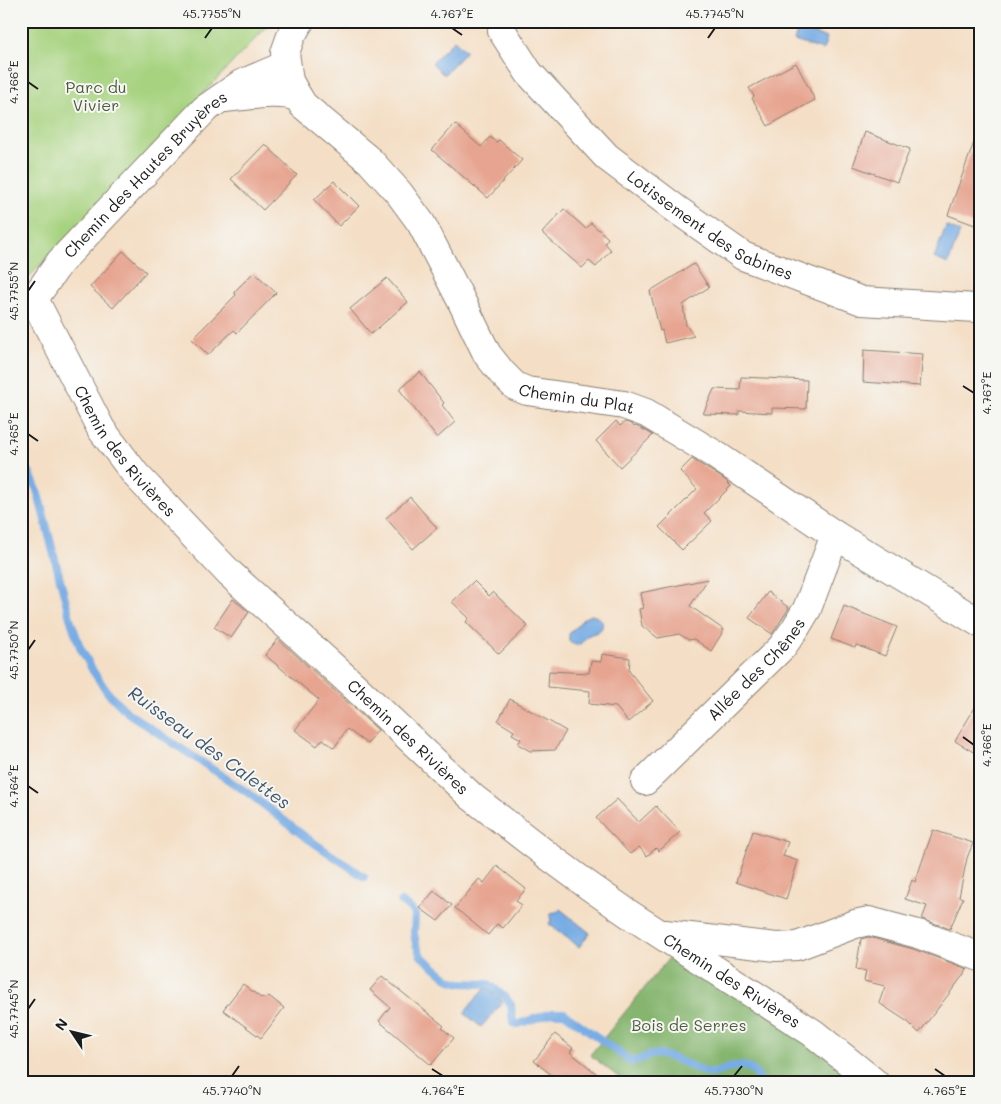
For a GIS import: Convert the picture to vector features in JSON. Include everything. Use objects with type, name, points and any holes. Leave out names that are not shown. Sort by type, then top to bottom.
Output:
[{"type":"street","points":[[286,65],[285,53],[291,36],[300,21]]},
{"type":"street","name":"Lotissement des Sabines","points":[[502,31],[529,72],[606,157],[743,256],[862,302],[980,307]]},
{"type":"street","name":"Chemin du Plat","points":[[286,65],[289,81],[303,105],[370,161],[399,193],[420,223],[488,354],[502,373],[515,386],[527,391],[624,405],[646,413],[714,454],[835,534],[980,623]]},
{"type":"street","name":"Chemin des Hautes Bruyères","points":[[28,300],[67,254],[205,109],[241,84],[286,65]]},
{"type":"street","points":[[222,98],[272,94],[291,94],[298,97]]},
{"type":"street","name":"Chemin des Rivières","points":[[28,300],[101,429],[136,475],[230,573],[472,797],[589,886],[813,1034],[875,1083]]},
{"type":"street","name":"Allée des Chênes","points":[[644,781],[782,647],[807,609],[835,534]]},
{"type":"street","points":[[659,934],[776,947],[797,946],[855,924],[869,921],[918,934],[980,956]]},
{"type":"green space","name":"Parc du Vivier","points":[[21,21],[272,21],[26,280],[21,280]]},
{"type":"green space","name":"Bois de Serres","points":[[669,958],[700,964],[870,1083],[626,1083],[590,1055]]},
{"type":"water","points":[[798,28],[827,38],[823,50],[794,41]]},
{"type":"water","points":[[454,40],[466,51],[444,75],[432,63]]},
{"type":"water","points":[[946,226],[960,232],[948,264],[934,258]]},
{"type":"water","points":[[591,615],[602,622],[601,629],[589,635],[580,644],[573,644],[569,641],[569,634],[584,618]]},
{"type":"water","points":[[560,909],[590,933],[579,947],[549,924],[551,913],[557,912]]},
{"type":"water","points":[[486,987],[503,1002],[481,1027],[464,1013]]},
{"type":"building","points":[[796,63],[815,100],[768,126],[752,98],[754,96],[749,88]]},
{"type":"building","points":[[455,124],[481,147],[490,137],[496,142],[499,140],[522,160],[488,198],[432,150]]},
{"type":"building","points":[[865,132],[910,149],[897,182],[853,166]]},
{"type":"building","points":[[977,134],[980,134],[980,227],[948,215]]},
{"type":"building","points":[[265,144],[297,175],[263,210],[231,179]]},
{"type":"building","points":[[334,181],[359,206],[339,226],[314,200]]},
{"type":"building","points":[[564,209],[586,229],[591,223],[608,238],[605,243],[611,250],[596,267],[589,261],[582,268],[542,233]]},
{"type":"building","points":[[123,251],[146,272],[113,308],[90,287]]},
{"type":"building","points":[[694,264],[709,287],[683,305],[686,325],[694,336],[665,343],[650,291]]},
{"type":"building","points":[[254,272],[276,293],[237,333],[234,330],[208,355],[192,339],[236,295],[234,292]]},
{"type":"building","points":[[387,278],[408,302],[371,334],[350,309]]},
{"type":"building","points":[[864,350],[923,354],[920,386],[863,382]]},
{"type":"building","points":[[420,372],[444,403],[442,405],[455,422],[437,438],[399,389]]},
{"type":"building","points":[[741,377],[807,380],[806,409],[772,408],[772,413],[739,411],[739,415],[703,414],[714,389],[740,390]]},
{"type":"building","points":[[616,421],[620,426],[625,422],[653,435],[620,467],[596,441]]},
{"type":"building","points":[[692,459],[725,480],[731,486],[704,513],[712,521],[682,550],[659,527],[697,489],[680,471]]},
{"type":"building","points":[[410,497],[437,528],[413,549],[386,518]]},
{"type":"building","points":[[708,579],[690,606],[724,630],[711,651],[694,639],[689,640],[679,634],[658,638],[642,626],[639,609],[643,608],[640,593]]},
{"type":"building","points":[[474,581],[489,596],[493,592],[528,626],[499,654],[466,622],[469,618],[452,602]]},
{"type":"building","points":[[768,592],[789,608],[772,634],[749,618]]},
{"type":"building","points":[[233,599],[249,612],[231,638],[214,627]]},
{"type":"building","points":[[844,606],[897,627],[885,656],[856,645],[855,648],[831,639]]},
{"type":"building","points":[[278,639],[378,730],[367,744],[347,729],[334,748],[323,739],[317,746],[295,730],[319,700],[265,655]]},
{"type":"building","points":[[602,654],[630,658],[629,671],[653,701],[628,722],[616,707],[589,704],[590,691],[548,687],[549,671],[589,673],[591,661],[601,662]]},
{"type":"building","points":[[510,699],[566,731],[555,750],[530,751],[518,744],[521,739],[512,734],[514,731],[498,721]]},
{"type":"building","points":[[980,699],[980,756],[955,741]]},
{"type":"building","points":[[617,799],[639,822],[656,806],[680,832],[659,851],[656,848],[647,856],[639,847],[630,854],[596,818]]},
{"type":"building","points":[[933,830],[973,843],[967,858],[959,897],[963,898],[950,929],[922,919],[927,906],[905,899],[912,880],[915,882]]},
{"type":"building","points":[[753,831],[788,842],[783,856],[798,861],[786,899],[736,882]]},
{"type":"building","points":[[497,866],[526,889],[516,901],[522,905],[503,928],[497,924],[488,935],[455,908],[479,879],[484,883]]},
{"type":"building","points":[[434,891],[452,905],[438,921],[420,908]]},
{"type":"building","points":[[869,937],[913,949],[968,969],[919,1033],[908,1022],[879,1003],[885,986],[864,981],[866,971],[856,969],[861,939]]},
{"type":"building","points":[[382,976],[444,1026],[442,1028],[454,1038],[431,1065],[379,1021],[390,1007],[370,990]]},
{"type":"building","points":[[243,984],[261,998],[266,999],[269,996],[284,1008],[261,1038],[223,1010]]},
{"type":"building","points":[[555,1034],[573,1048],[570,1052],[608,1083],[562,1083],[534,1061]]},
{"type":"waterway","name":"Ruisseau des Calettes","points":[[29,471],[37,490],[70,618],[80,647],[108,693],[128,713],[251,795],[304,836],[364,877]]},
{"type":"waterway","name":"Ruisseau des Calettes","points":[[401,902],[411,909],[415,915],[414,933],[421,956],[450,980],[461,983],[489,984],[506,998],[511,1005],[513,1023],[518,1024],[552,1013],[564,1013],[632,1062],[657,1054],[709,1073],[742,1066],[755,1072],[762,1083]]}]
